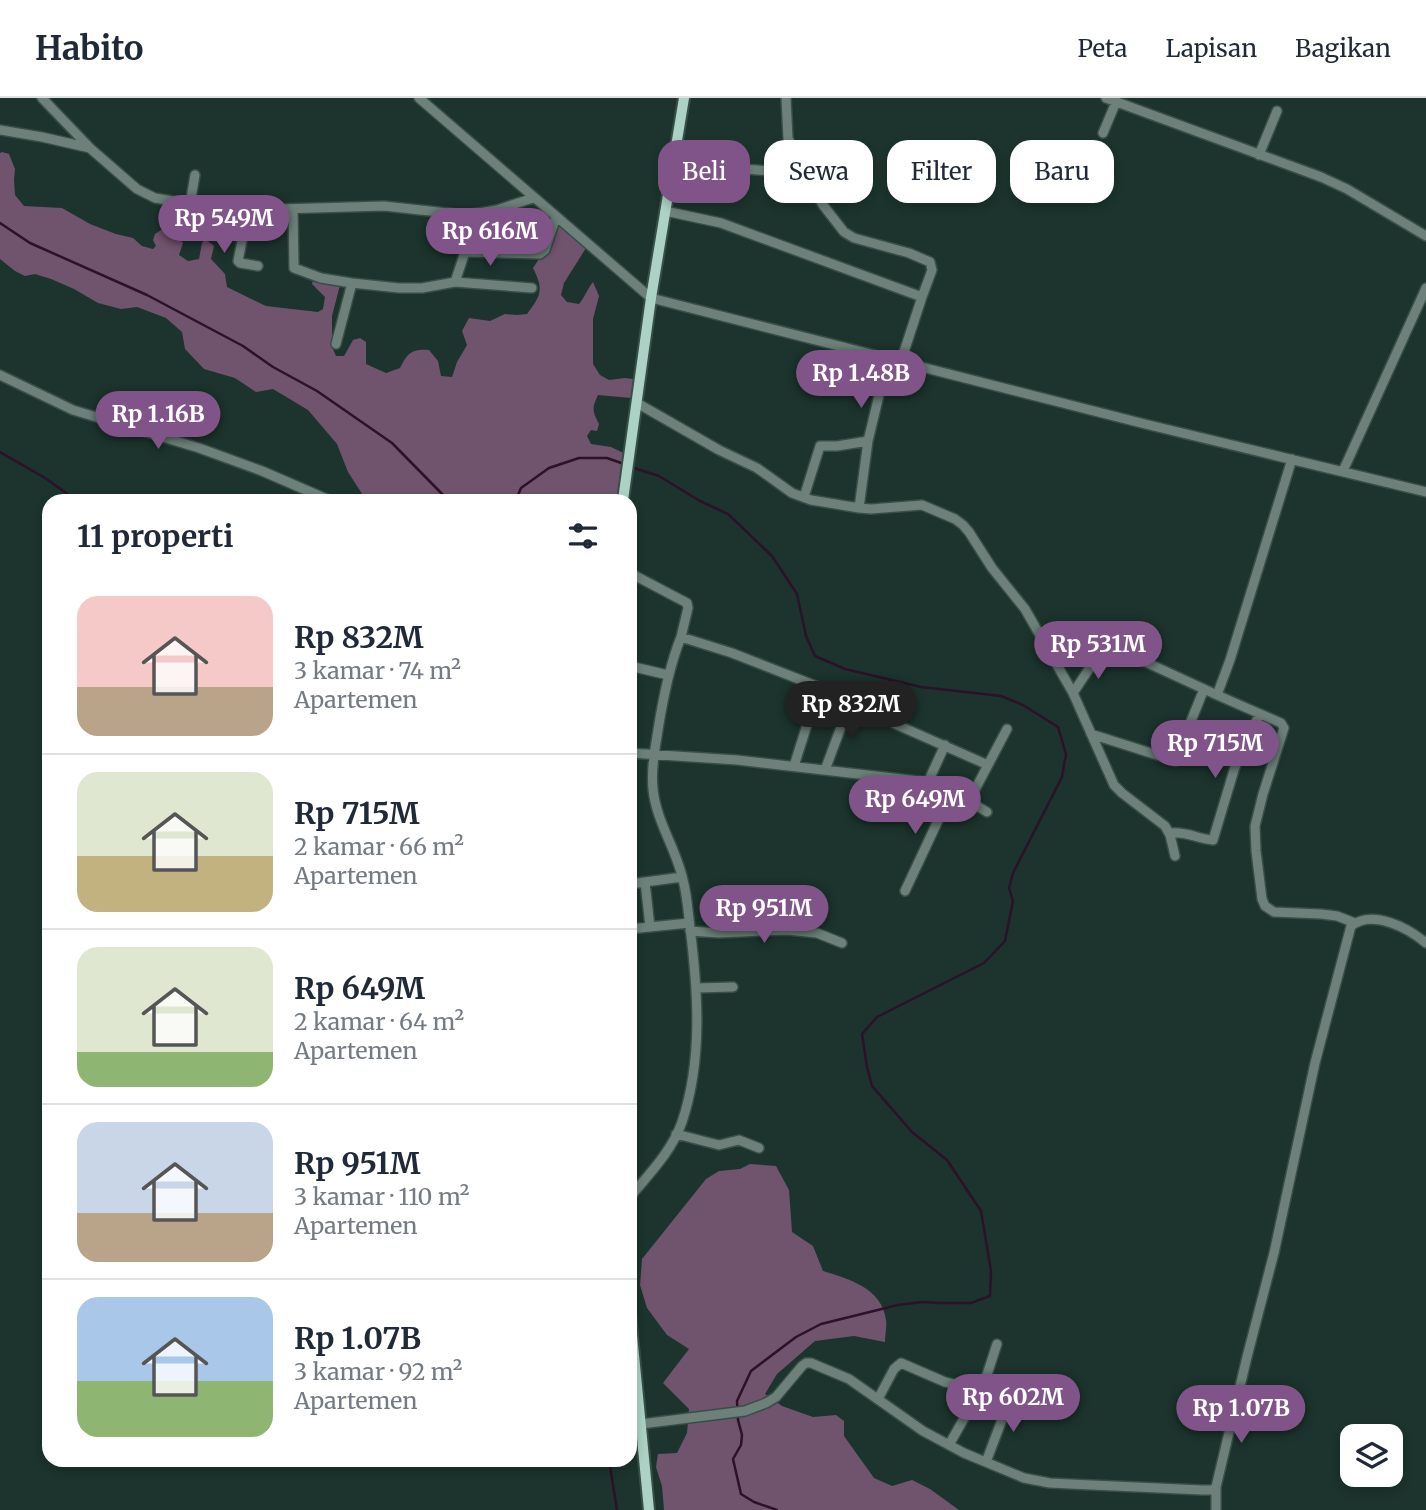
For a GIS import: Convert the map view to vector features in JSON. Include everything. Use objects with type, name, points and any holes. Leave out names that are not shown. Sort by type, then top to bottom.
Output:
[{"type":"main road","points":[[677,140],[684,98]]},
{"type":"main road","points":[[624,494],[666,203]]},
{"type":"main road","points":[[637,1391],[649,1506]]},
{"type":"street","points":[[41,98],[91,149],[137,189],[155,198],[248,210],[384,206],[466,215],[497,210],[533,198]]},
{"type":"street","points":[[419,98],[651,298],[1145,424],[1426,492]]},
{"type":"street","points":[[786,98],[788,138],[795,155],[823,205],[849,236],[909,253],[930,262],[932,270],[901,361]]},
{"type":"street","points":[[1106,98],[1321,177],[1347,189],[1426,236]]},
{"type":"street","points":[[1103,133],[1116,102]]},
{"type":"street","points":[[1259,155],[1277,111]]},
{"type":"street","points":[[0,130],[30,134],[91,149]]},
{"type":"street","points":[[190,204],[195,174]]},
{"type":"street","points":[[293,209],[294,268],[312,275],[352,283],[422,288],[455,282],[532,288]]},
{"type":"street","points":[[248,210],[238,261],[258,266]]},
{"type":"street","points":[[665,211],[721,223],[922,297]]},
{"type":"street","points":[[455,282],[464,252],[466,215]]},
{"type":"street","points":[[464,252],[540,254],[545,250],[556,217]]},
{"type":"street","points":[[336,344],[352,283]]},
{"type":"street","points":[[1343,471],[1426,288]]},
{"type":"street","points":[[859,508],[868,440],[886,357]]},
{"type":"street","points":[[0,375],[73,410],[199,448],[315,494]]},
{"type":"street","points":[[637,403],[719,450],[757,468],[792,493],[859,508],[922,505],[955,519],[1025,609],[1073,693],[1114,785],[1165,826],[1170,833],[1175,856]]},
{"type":"street","points":[[804,497],[820,446],[837,446],[868,440]]},
{"type":"street","points":[[1217,695],[1292,459]]},
{"type":"street","points":[[637,577],[687,603],[688,608],[668,675],[654,754],[653,789],[657,811],[682,877],[688,904],[695,967],[697,1052],[681,1124],[656,1166],[637,1188]]},
{"type":"street","points":[[681,637],[732,653],[850,703],[878,703],[895,724],[988,765]]},
{"type":"street","points":[[1073,693],[1099,654],[1111,647],[1281,723],[1284,728],[1255,826],[1262,899],[1265,906],[1274,912],[1329,915],[1355,923]]},
{"type":"street","points":[[637,668],[668,675]]},
{"type":"street","points":[[794,766],[818,688]]},
{"type":"street","points":[[1091,734],[1176,761],[1180,758],[1185,736],[1204,689]]},
{"type":"street","points":[[825,770],[850,703]]},
{"type":"street","points":[[1170,833],[1190,834],[1196,838],[1213,840],[1234,770],[1260,714]]},
{"type":"street","points":[[970,801],[1007,729]]},
{"type":"street","points":[[928,782],[946,745]]},
{"type":"street","points":[[637,753],[737,760],[928,782],[970,801],[987,812]]},
{"type":"street","points":[[905,891],[951,793]]},
{"type":"street","points":[[637,883],[682,877]]},
{"type":"street","points":[[645,882],[650,927]]},
{"type":"street","points":[[1216,1510],[1216,1487],[1274,1253],[1315,1063],[1349,931],[1355,923],[1382,921],[1393,923],[1426,943]]},
{"type":"street","points":[[637,928],[690,927],[719,933],[787,930],[817,933],[842,943]]},
{"type":"street","points":[[696,988],[733,987]]},
{"type":"street","points":[[676,1134],[719,1145],[739,1140],[759,1148]]},
{"type":"street","points":[[948,1445],[981,1388],[997,1344]]},
{"type":"street","points":[[640,1424],[745,1411],[771,1400],[802,1366],[811,1363],[849,1379],[923,1431],[948,1445],[1024,1478],[1050,1483],[1202,1490],[1216,1487]]},
{"type":"street","points":[[878,1399],[894,1369],[901,1363],[944,1382],[981,1388],[1055,1407]]},
{"type":"street","points":[[986,1462],[1011,1396]]},
{"type":"shaded area","points":[[0,153],[9,154],[15,169],[15,195],[24,206],[62,208],[90,224],[133,238],[142,246],[153,249],[156,246],[153,240],[155,234],[161,230],[168,232],[183,243],[179,255],[188,261],[199,259],[205,239],[214,246],[211,259],[225,274],[227,287],[266,306],[318,312],[323,309],[325,297],[312,284],[313,280],[340,285],[332,316],[332,347],[336,356],[344,356],[353,340],[360,338],[366,342],[366,364],[386,373],[400,368],[411,353],[429,350],[438,361],[441,376],[452,377],[467,345],[462,331],[469,318],[490,321],[505,314],[527,314],[540,287],[533,268],[559,219],[586,248],[564,283],[561,295],[567,302],[579,304],[593,282],[599,296],[593,319],[593,364],[600,375],[609,380],[633,379],[631,398],[598,395],[594,410],[599,424],[597,431],[591,430],[587,436],[591,444],[611,447],[630,456],[624,494],[362,494],[348,472],[337,444],[308,410],[273,389],[256,392],[235,378],[204,369],[185,349],[182,332],[166,318],[137,307],[121,309],[98,303],[51,279],[35,274],[25,276],[0,259]]},
{"type":"shaded area","points":[[750,1164],[776,1166],[789,1190],[792,1232],[813,1246],[823,1271],[853,1282],[871,1293],[883,1309],[886,1323],[885,1342],[854,1336],[815,1341],[777,1374],[765,1394],[782,1406],[813,1417],[836,1415],[844,1421],[844,1436],[874,1478],[892,1486],[912,1480],[959,1510],[664,1510],[662,1486],[656,1467],[658,1454],[677,1453],[687,1433],[689,1409],[663,1383],[689,1349],[667,1335],[647,1308],[640,1285],[642,1259],[706,1179],[719,1171],[740,1169]]},
{"type":"waterway","points":[[0,223],[30,243],[147,295],[243,346],[273,367],[317,391],[392,443],[442,494]]},
{"type":"waterway","points":[[0,452],[68,494]]},
{"type":"waterway","points":[[518,494],[521,488],[549,468],[579,458],[607,458],[624,464]]},
{"type":"waterway","points":[[631,467],[659,476],[700,501],[728,514],[772,556],[797,594],[806,636],[815,656],[845,669],[921,687],[1001,696],[1023,705],[1058,727],[1066,754],[1062,777],[1013,873],[1009,888],[1013,901],[1005,941],[984,963],[877,1017],[862,1034],[872,1086],[912,1132],[947,1160],[981,1211],[991,1271],[990,1296],[971,1303],[922,1302],[898,1305],[821,1324],[796,1337],[751,1371],[737,1401],[742,1435],[741,1445],[733,1459],[741,1494],[777,1510]]},
{"type":"waterway","points":[[610,1467],[617,1510]]}]
